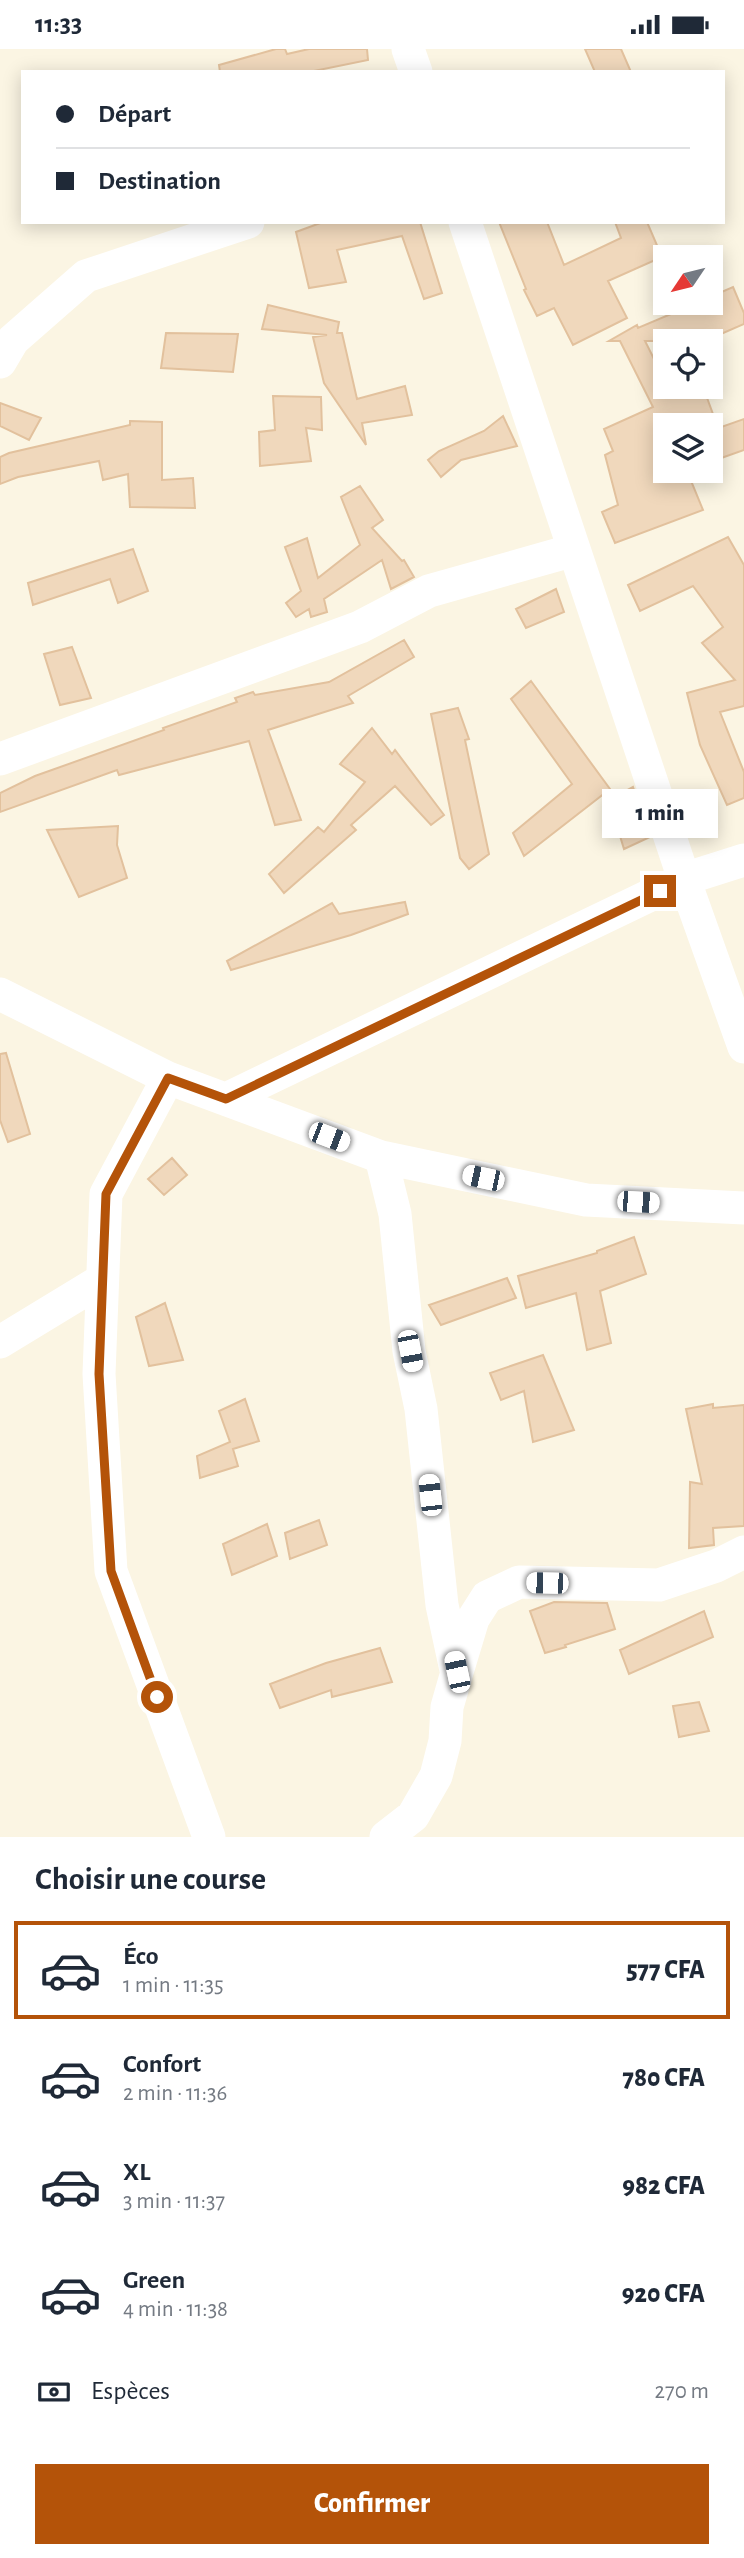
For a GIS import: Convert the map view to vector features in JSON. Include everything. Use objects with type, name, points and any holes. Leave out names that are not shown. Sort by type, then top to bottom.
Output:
[{"type":"street","points":[[408,49],[414,70]]},
{"type":"street","points":[[0,362],[13,340],[86,277],[242,224]]},
{"type":"street","points":[[466,224],[684,879],[744,1047]]},
{"type":"street","points":[[0,759],[360,627],[429,591],[574,550]]},
{"type":"street","points":[[226,1099],[684,879],[744,860]]},
{"type":"street","points":[[0,994],[168,1078],[380,1157],[586,1199],[744,1208]]},
{"type":"street","points":[[168,1078],[106,1194],[99,1374],[111,1571],[209,1837]]},
{"type":"street","points":[[380,1157],[395,1214],[410,1351],[421,1409],[442,1605],[457,1672]]},
{"type":"street","points":[[0,1342],[102,1280]]},
{"type":"street","points":[[386,1837],[413,1816],[436,1776],[445,1741],[447,1707],[473,1619],[487,1597],[519,1582],[659,1585],[716,1566],[744,1552]]},
{"type":"building","points":[[276,49],[285,49],[287,54],[309,49],[367,49],[368,60],[319,70],[220,70],[219,65]]},
{"type":"building","points":[[585,49],[621,49],[630,70],[594,70]]},
{"type":"building","points":[[318,224],[421,224],[442,293],[424,299],[402,236],[337,250],[346,282],[309,288],[296,232]]},
{"type":"building","points":[[500,224],[548,224],[564,265],[621,238],[616,224],[648,224],[657,245],[653,245],[653,261],[608,281],[627,318],[573,345],[554,308],[537,316],[524,290],[526,289]]},
{"type":"building","points":[[733,287],[744,313],[744,324],[723,333],[723,329],[653,329],[653,341],[645,341],[653,357],[653,399],[707,399],[713,413],[653,413],[653,483],[692,483],[703,510],[615,543],[602,512],[618,505],[605,455],[613,451],[604,429],[653,407],[620,341],[609,341],[637,325],[638,328],[669,315],[723,315],[723,291]]},
{"type":"building","points":[[268,305],[339,322],[337,333],[342,333],[357,399],[405,386],[412,415],[362,423],[366,445],[324,383],[313,337],[327,335],[262,329]]},
{"type":"building","points":[[166,333],[238,334],[233,372],[161,368]]},
{"type":"building","points":[[273,396],[321,397],[322,430],[306,428],[311,461],[260,466],[259,432],[275,430]]},
{"type":"building","points":[[0,403],[41,418],[29,440],[0,426]]},
{"type":"building","points":[[503,416],[517,446],[461,460],[441,477],[428,460],[439,451],[484,431]]},
{"type":"building","points":[[744,419],[744,450],[723,457],[723,426]]},
{"type":"building","points":[[130,421],[162,422],[162,480],[193,478],[195,508],[130,507],[128,474],[103,480],[99,461],[18,477],[0,484],[0,457],[130,425]]},
{"type":"building","points":[[360,486],[383,520],[372,528],[402,561],[404,560],[414,577],[391,589],[382,560],[324,599],[327,612],[311,617],[309,609],[296,617],[286,603],[301,591],[285,547],[307,538],[318,578],[360,545],[341,497]]},
{"type":"building","points":[[728,537],[744,565],[744,706],[720,712],[744,772],[744,798],[727,805],[700,745],[687,693],[735,680],[702,643],[723,627],[693,586],[640,611],[628,585]]},
{"type":"building","points":[[133,549],[148,591],[118,603],[110,579],[33,605],[28,583]]},
{"type":"building","points":[[556,589],[564,612],[526,628],[516,609]]},
{"type":"building","points":[[404,640],[414,657],[348,696],[353,703],[268,730],[301,820],[275,825],[249,741],[119,775],[117,770],[0,812],[0,793],[35,776],[237,702],[235,698],[253,692],[255,695],[329,682]]},
{"type":"building","points":[[72,647],[91,698],[60,705],[44,654]]},
{"type":"building","points":[[531,681],[610,789],[524,856],[513,833],[572,784],[511,699]]},
{"type":"building","points":[[458,708],[469,739],[465,740],[489,854],[469,869],[460,858],[431,714]]},
{"type":"building","points":[[372,728],[392,754],[395,750],[444,815],[431,825],[395,786],[351,825],[356,830],[284,893],[269,874],[318,827],[324,832],[365,782],[340,764]]},
{"type":"building","points":[[633,787],[650,837],[624,849],[609,800]]},
{"type":"building","points":[[118,826],[117,845],[127,878],[79,897],[47,830]]},
{"type":"building","points":[[405,902],[408,914],[351,935],[231,970],[227,961],[332,903],[339,914]]},
{"type":"building","points":[[6,1053],[30,1134],[8,1142],[0,1120],[0,1054]]},
{"type":"building","points":[[172,1158],[187,1175],[164,1195],[148,1179]]},
{"type":"building","points":[[634,1237],[646,1274],[600,1291],[611,1343],[587,1350],[576,1293],[526,1308],[518,1276],[597,1253]]},
{"type":"building","points":[[507,1278],[516,1298],[441,1325],[429,1305]]},
{"type":"building","points":[[165,1303],[183,1360],[149,1366],[136,1317]]},
{"type":"building","points":[[543,1355],[574,1430],[533,1442],[524,1391],[501,1400],[490,1373]]},
{"type":"building","points":[[245,1399],[259,1441],[233,1449],[238,1466],[200,1478],[197,1456],[230,1442],[219,1411]]},
{"type":"building","points":[[713,1404],[713,1408],[744,1405],[744,1526],[713,1528],[714,1545],[689,1548],[690,1482],[702,1484],[686,1409]]},
{"type":"building","points":[[319,1520],[327,1545],[290,1559],[285,1533]]},
{"type":"building","points":[[267,1524],[277,1556],[232,1575],[223,1544]]},
{"type":"building","points":[[554,1602],[607,1603],[615,1629],[545,1653],[530,1611]]},
{"type":"building","points":[[704,1611],[713,1637],[629,1674],[620,1650]]},
{"type":"building","points":[[380,1648],[392,1682],[332,1697],[331,1690],[280,1708],[270,1684],[326,1663]]},
{"type":"building","points":[[699,1702],[709,1731],[679,1737],[673,1706]]},
{"type":"route","points":[[157,1697],[111,1571],[99,1374],[106,1194],[168,1078],[226,1099],[660,891]]}]
